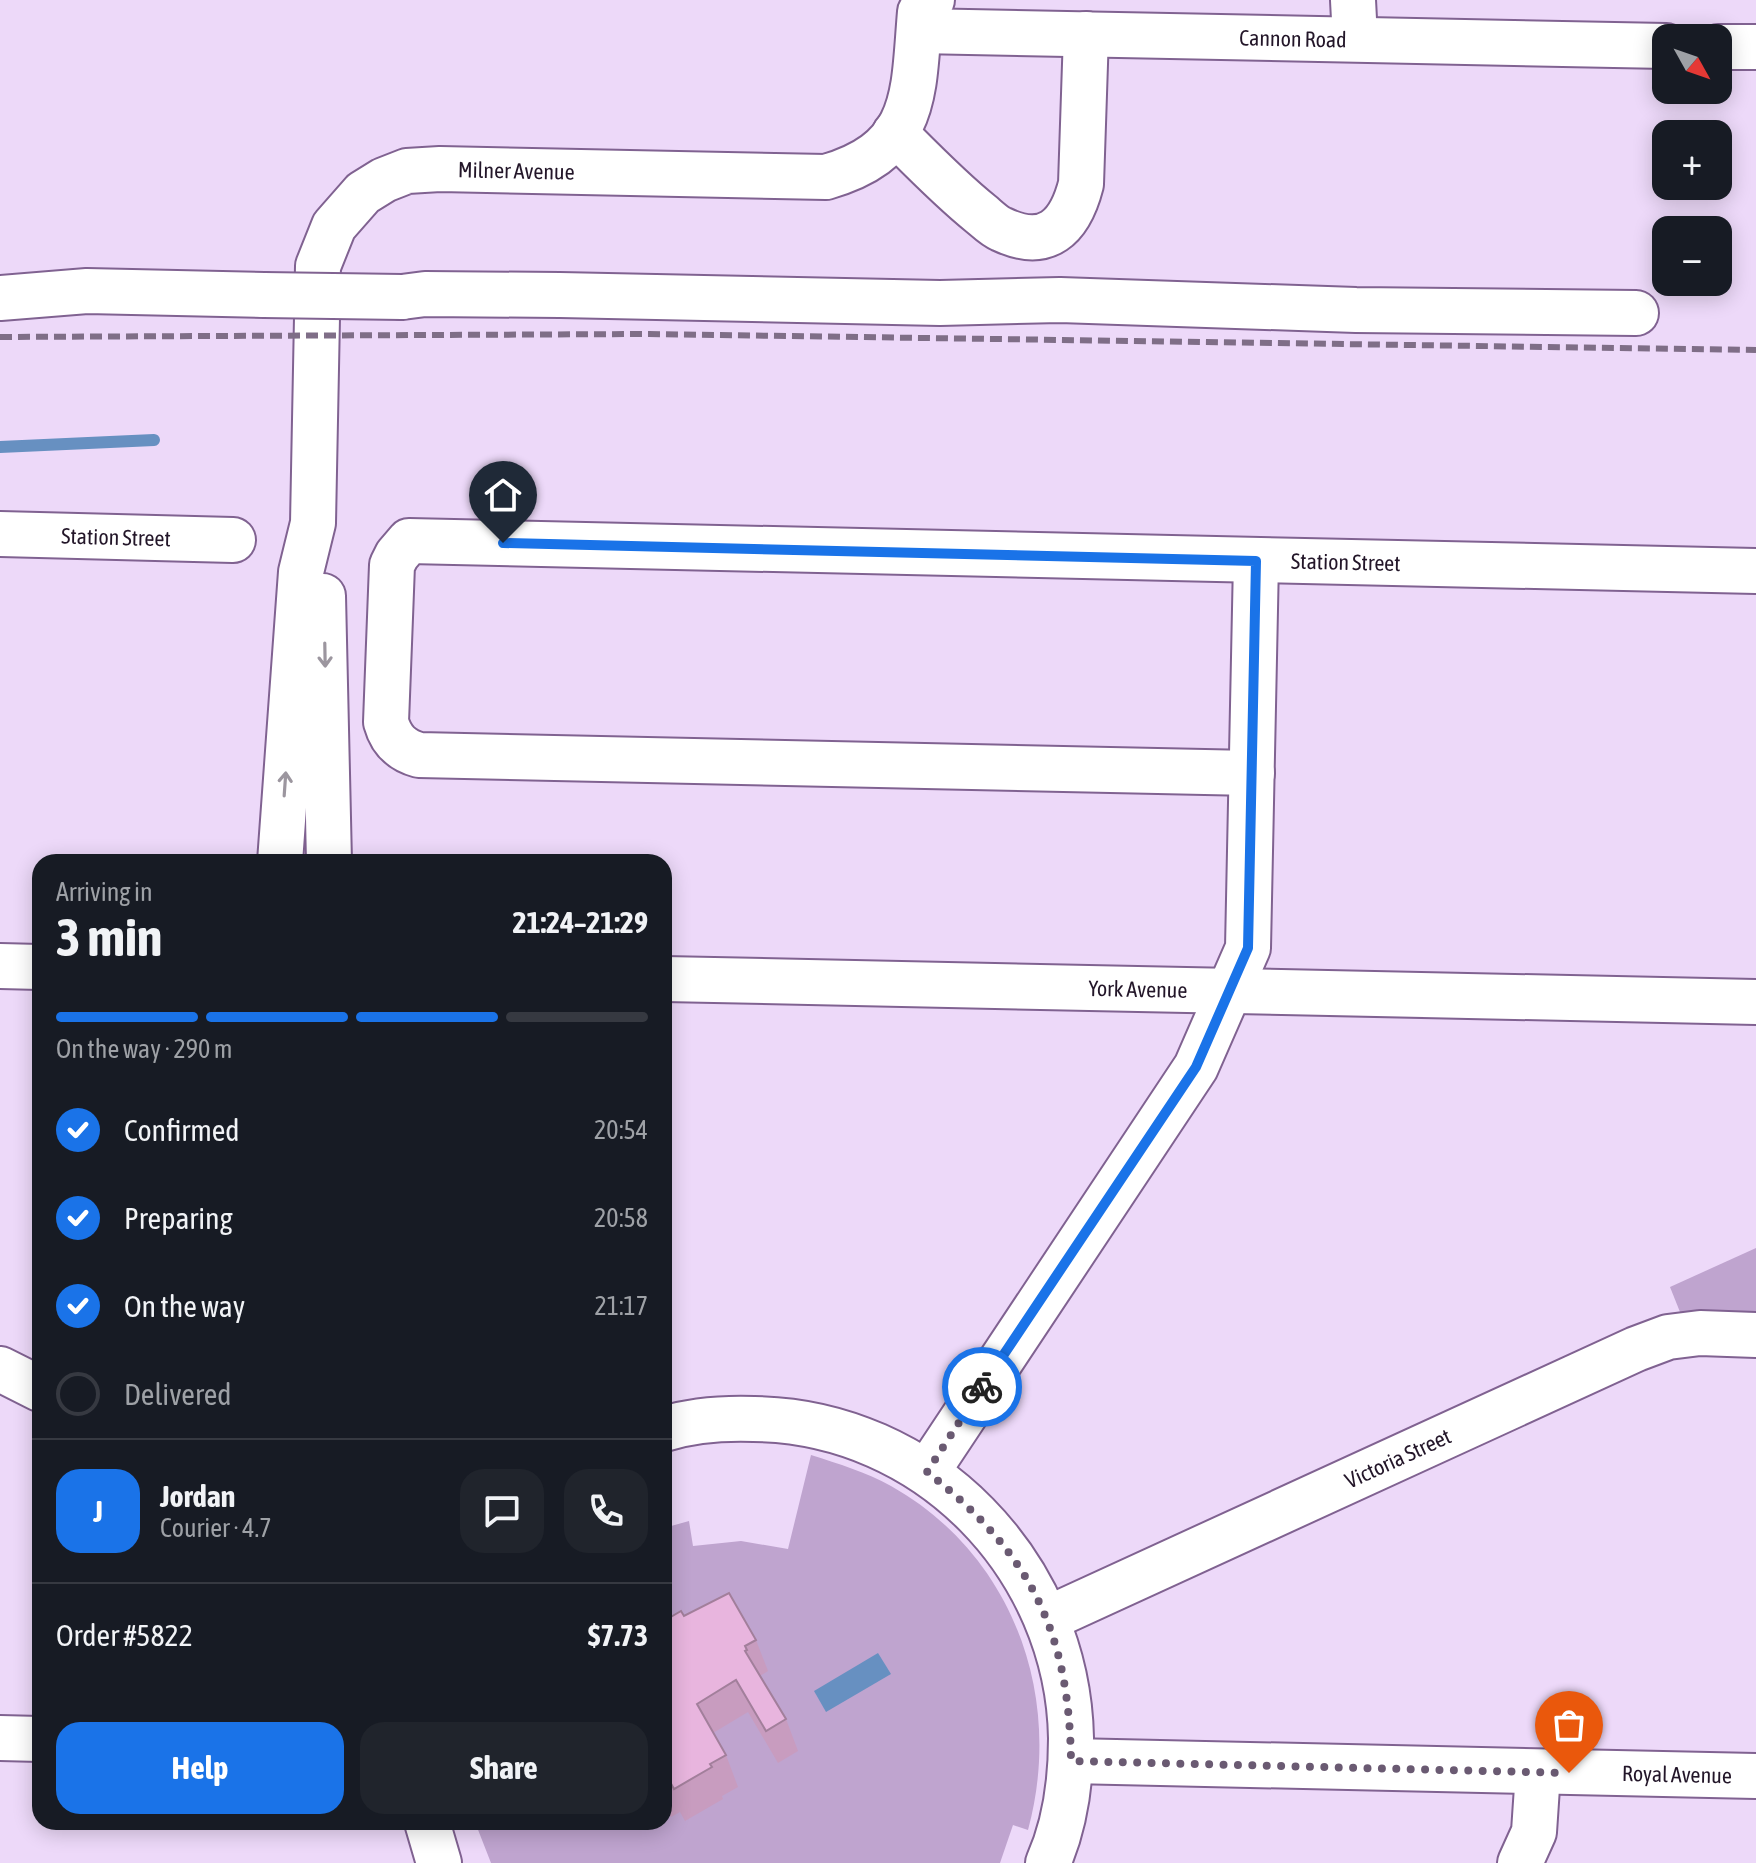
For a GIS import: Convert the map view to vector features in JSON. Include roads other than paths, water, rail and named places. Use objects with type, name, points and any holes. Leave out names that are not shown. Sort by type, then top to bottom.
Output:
[{"type":"street","name":"Cannon Road","points":[[918,11],[1086,34],[1354,20],[1652,45]]},
{"type":"street","name":"Milner Avenue","points":[[281,854],[301,572],[313,523],[318,266],[334,226],[363,193],[407,171],[440,169],[826,177],[861,164],[877,154],[895,133],[912,101],[918,11]]},
{"type":"street","points":[[895,133],[968,203],[1000,229],[1032,238],[1048,234],[1066,222],[1075,208],[1081,184],[1086,34]]},
{"type":"street","points":[[1732,47],[1756,47]]},
{"type":"street","points":[[0,298],[87,291],[402,297],[425,294],[545,295],[940,303],[1060,300],[1356,310],[1636,313]]},
{"type":"street","name":"Milner Avenue","points":[[313,523],[323,566],[329,854]]},
{"type":"street","name":"Station Street","points":[[0,534],[233,540]]},
{"type":"street","name":"Station Street","points":[[1252,773],[419,755],[401,747],[386,722],[390,577],[397,555],[409,541],[1756,571]]},
{"type":"street","points":[[927,1472],[1196,1067],[1248,948],[1256,561]]},
{"type":"street","points":[[0,966],[32,967]]},
{"type":"street","name":"York Avenue","points":[[672,979],[1756,1002]]},
{"type":"street","name":"Victoria Street","points":[[1047,1619],[1071,1605],[1636,1349],[1668,1337],[1700,1333],[1756,1335]]},
{"type":"street","points":[[0,1369],[32,1385]]},
{"type":"street","points":[[672,1428],[725,1418],[778,1419],[830,1429],[881,1447],[927,1472],[965,1502],[998,1536],[1026,1576],[1047,1619],[1062,1665],[1068,1701],[1071,1761],[1065,1810],[1048,1863]]},
{"type":"street","points":[[0,1738],[32,1739]]},
{"type":"street","name":"Royal Avenue","points":[[1071,1761],[1756,1776]]},
{"type":"street","points":[[1520,1863],[1534,1832],[1538,1772]]},
{"type":"street","points":[[429,1830],[439,1863]]},
{"type":"water","points":[[878,1653],[891,1674],[826,1712],[814,1691]]},
{"type":"waterway","points":[[0,447],[154,440]]},
{"type":"railway","points":[[0,337],[649,334],[1756,350]]}]
